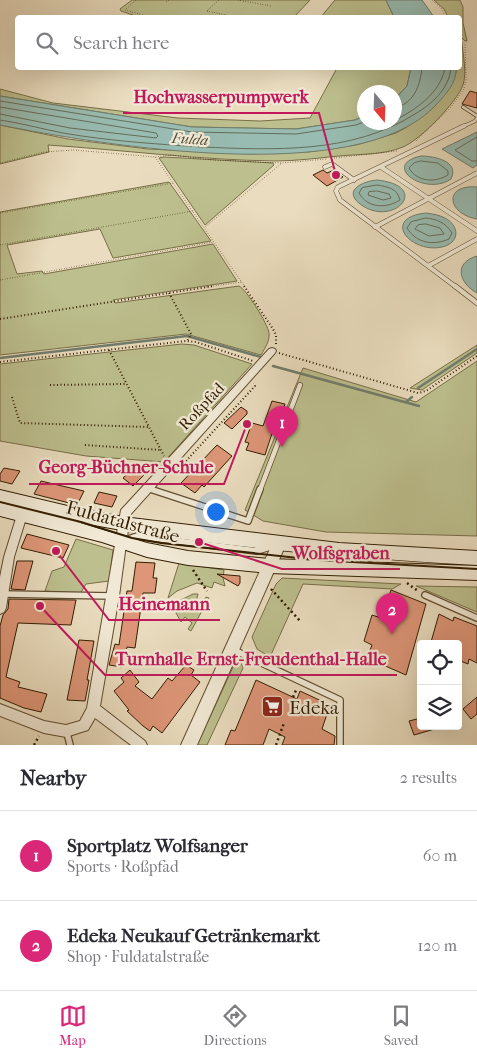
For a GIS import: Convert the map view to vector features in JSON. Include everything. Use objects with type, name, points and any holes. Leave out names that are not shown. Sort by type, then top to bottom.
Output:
[{"type":"main road","name":"Fuldatalstraße","points":[[0,496],[76,516],[123,524],[278,544],[477,558]]},
{"type":"main road","name":"Fuldatalstraße","points":[[0,509],[102,535],[147,550],[188,558],[263,558],[477,573]]},
{"type":"street","name":"Roßpfad","points":[[93,709],[113,596],[125,513],[272,351]]},
{"type":"street","points":[[0,608],[4,594],[9,557],[22,515]]},
{"type":"street","points":[[189,745],[232,649],[263,558],[278,544]]},
{"type":"street","points":[[0,710],[44,727],[66,731],[84,726],[93,709],[141,745]]},
{"type":"lane","points":[[463,106],[477,117],[475,121],[338,188],[336,191],[337,197],[477,303]]},
{"type":"lane","points":[[325,167],[332,164],[354,180]]},
{"type":"lane","points":[[381,167],[477,231]]},
{"type":"lane","points":[[375,227],[477,173]]},
{"type":"lane","points":[[428,266],[477,238]]},
{"type":"lane","points":[[147,488],[248,521],[300,384]]},
{"type":"lane","points":[[123,524],[137,536]]},
{"type":"lane","points":[[120,542],[137,536],[263,558]]},
{"type":"lane","points":[[4,594],[113,596]]},
{"type":"lane","points":[[425,595],[477,618]]},
{"type":"lane","points":[[232,649],[340,700],[340,745]]},
{"type":"lane","points":[[66,731],[70,745]]},
{"type":"path","points":[[136,0],[125,10],[143,15]]},
{"type":"path","points":[[219,0],[207,11],[226,15]]},
{"type":"path","points":[[238,0],[271,6]]},
{"type":"path","points":[[432,0],[441,8],[444,15]]},
{"type":"path","points":[[413,144],[451,108],[464,89],[466,79],[465,44],[462,40]]},
{"type":"path","points":[[0,163],[60,150],[282,163],[381,154],[402,149]]},
{"type":"path","points":[[155,157],[242,282],[276,335],[276,346],[272,351],[418,394],[426,391],[477,356]]},
{"type":"path","points":[[205,228],[282,163]]},
{"type":"path","points":[[0,213],[173,183]]},
{"type":"path","points":[[0,245],[193,211]]},
{"type":"path","points":[[0,280],[214,242]]},
{"type":"path","points":[[0,319],[242,282]]},
{"type":"path","points":[[169,292],[191,334],[186,341]]},
{"type":"path","points":[[0,362],[186,341],[196,342],[262,364]]},
{"type":"path","points":[[109,350],[125,384],[169,464]]},
{"type":"path","points":[[50,385],[125,384]]},
{"type":"path","points":[[12,397],[20,423],[148,427]]},
{"type":"path","points":[[85,445],[161,450]]},
{"type":"path","points":[[190,567],[200,578],[207,591]]},
{"type":"path","points":[[407,583],[425,595]]},
{"type":"path","points":[[271,589],[301,622]]},
{"type":"path","points":[[293,697],[299,681]]},
{"type":"path","points":[[276,745],[284,723]]},
{"type":"green space","points":[[132,0],[310,0],[296,15],[133,15],[120,9]]},
{"type":"green space","points":[[335,0],[386,0],[393,15],[322,15]]},
{"type":"green space","points":[[434,0],[460,0],[463,7],[463,23],[467,41],[462,38],[462,15],[447,15],[444,9]]},
{"type":"green space","points":[[462,43],[465,75],[459,92],[446,110],[428,129],[410,143],[396,150],[372,154],[275,161],[190,157],[48,145],[49,152],[0,164],[0,125],[68,139],[148,149],[251,154],[308,152],[356,145],[396,133],[407,127],[456,73],[456,70],[462,70]]},
{"type":"green space","points":[[336,70],[411,70],[407,86],[402,91],[402,85],[357,85],[357,119],[296,129],[192,127],[0,96],[0,89],[53,103],[178,118],[260,121],[310,118]]},
{"type":"green space","points":[[159,158],[273,163],[274,165],[205,225]]},
{"type":"green space","points":[[169,182],[211,241],[113,258],[100,229],[7,245],[17,274],[42,271],[44,274],[213,244],[237,281],[113,300],[115,303],[239,286],[251,300],[268,329],[269,339],[261,355],[186,334],[0,355],[0,212]]},
{"type":"green space","points":[[182,344],[194,345],[252,364],[164,462],[86,456],[0,441],[0,364]]},
{"type":"green space","points":[[477,345],[477,353],[422,390],[410,388]]},
{"type":"green space","points":[[477,361],[477,536],[326,532],[263,521],[245,510],[303,368],[416,402]]},
{"type":"green space","points":[[76,539],[113,550],[109,581],[86,584],[80,594],[45,591],[52,571],[64,567]]},
{"type":"green space","points":[[179,563],[224,570],[225,586],[214,582],[212,588],[197,583],[177,591],[168,598]]},
{"type":"green space","points":[[282,578],[401,584],[392,589],[303,584],[270,657],[257,649],[252,637],[276,584]]},
{"type":"green space","points":[[416,586],[477,587],[477,612]]},
{"type":"green space","points":[[193,594],[198,594],[196,602],[201,605],[206,597],[209,598],[191,631],[188,629],[192,623],[185,617],[181,622],[176,613],[179,601]]},
{"type":"green space","points":[[241,663],[243,668],[207,745],[197,745],[234,665]]},
{"type":"water","points":[[386,0],[422,0],[433,15],[393,15]]},
{"type":"water","points":[[411,70],[456,70],[455,79],[443,98],[435,106],[402,128],[402,91],[407,86]]},
{"type":"water","name":"Fulda","points":[[0,96],[192,127],[296,129],[357,119],[357,130],[399,130],[348,146],[290,153],[227,154],[162,149],[100,142],[0,125]]},
{"type":"water","points":[[477,132],[477,165],[473,168],[442,149]]},
{"type":"water","points":[[421,156],[439,159],[449,164],[453,173],[451,179],[441,184],[430,184],[411,178],[406,172],[405,166],[409,160]]},
{"type":"water","points":[[377,180],[394,184],[403,190],[405,197],[402,204],[395,209],[384,212],[373,210],[360,204],[355,199],[354,191],[361,184]]},
{"type":"water","points":[[466,187],[477,187],[477,219],[467,216],[460,211],[455,206],[453,200],[454,194],[458,190]]},
{"type":"water","points":[[426,213],[440,216],[450,221],[456,234],[452,242],[442,247],[431,248],[411,241],[405,235],[403,228],[405,221],[412,216]]},
{"type":"water","points":[[477,256],[477,293],[466,284],[461,273],[464,263]]},
{"type":"building","points":[[470,91],[477,93],[477,108],[462,104]]},
{"type":"building","points":[[323,170],[327,173],[334,170],[343,177],[327,186],[313,175]]},
{"type":"building","points":[[272,401],[285,404],[279,422],[276,421],[265,455],[246,450],[249,443],[245,442],[252,423],[263,426]]},
{"type":"building","points":[[241,407],[247,411],[247,414],[232,429],[224,423]]},
{"type":"building","points":[[217,445],[232,456],[204,487],[202,485],[195,493],[181,483]]},
{"type":"building","points":[[138,464],[148,471],[133,486],[123,478]]},
{"type":"building","points":[[4,468],[20,471],[12,484],[0,481],[0,474]]},
{"type":"building","points":[[41,481],[84,491],[77,505],[34,494]]},
{"type":"building","points":[[99,492],[117,496],[112,507],[94,503]]},
{"type":"building","points":[[27,534],[69,545],[63,558],[21,548]]},
{"type":"building","points":[[17,561],[33,561],[25,590],[11,589]]},
{"type":"building","points":[[136,562],[155,563],[153,578],[157,578],[155,593],[143,593],[135,648],[127,647],[122,667],[109,665],[115,644],[119,645],[127,591],[132,591]]},
{"type":"building","points":[[217,574],[240,576],[240,583],[238,586]]},
{"type":"building","points":[[391,590],[426,604],[406,675],[367,658],[372,645],[364,641],[372,615],[381,618]]},
{"type":"building","points":[[9,599],[76,600],[71,625],[18,623],[6,677],[20,682],[18,687],[47,694],[41,712],[24,708],[0,698],[0,626],[3,615],[8,609]]},
{"type":"building","points":[[439,614],[453,621],[454,617],[477,626],[477,663],[469,659],[468,664],[462,662],[462,640],[432,640]]},
{"type":"building","points":[[79,640],[94,641],[85,701],[67,700]]},
{"type":"building","points":[[186,665],[194,670],[191,675],[200,682],[162,733],[153,726],[150,731],[143,726],[127,711],[129,710],[114,691],[124,682],[121,678],[130,670],[139,682],[135,686],[152,699],[168,678],[172,681]]},
{"type":"building","points":[[256,680],[297,699],[300,691],[330,705],[322,729],[335,736],[334,745],[282,745],[285,737],[269,729],[263,745],[225,745],[231,730],[235,731]]},
{"type":"building","points":[[477,697],[477,714],[471,719],[463,709]]},
{"type":"building","points":[[417,719],[417,730],[431,730],[414,735],[409,721]]},
{"type":"waterway","points":[[0,358],[187,336],[261,357]]},
{"type":"waterway","points":[[418,388],[477,349]]},
{"type":"waterway","points":[[273,366],[419,406]]},
{"type":"waterway","points":[[406,402],[412,397]]},
{"type":"tram line","points":[[0,502],[81,522],[132,538],[161,543],[317,560],[477,569]]},
{"type":"place","name":"Hochwasserpumpwerk","points":[[336,175]]},
{"type":"place","name":"Georg-Büchner-Schule","points":[[247,424]]},
{"type":"place","name":"Sportplatz Wolfsanger","points":[[282,447]]},
{"type":"place","name":"Wolfsgraben","points":[[199,542]]},
{"type":"place","name":"Heinemann","points":[[56,551]]},
{"type":"place","name":"Turnhalle Ernst‐Freudenthal‐Halle","points":[[40,606]]},
{"type":"place","name":"Edeka Neukauf Getränkemarkt","points":[[392,634]]},
{"type":"place","name":"Edeka","points":[[273,707]]}]
